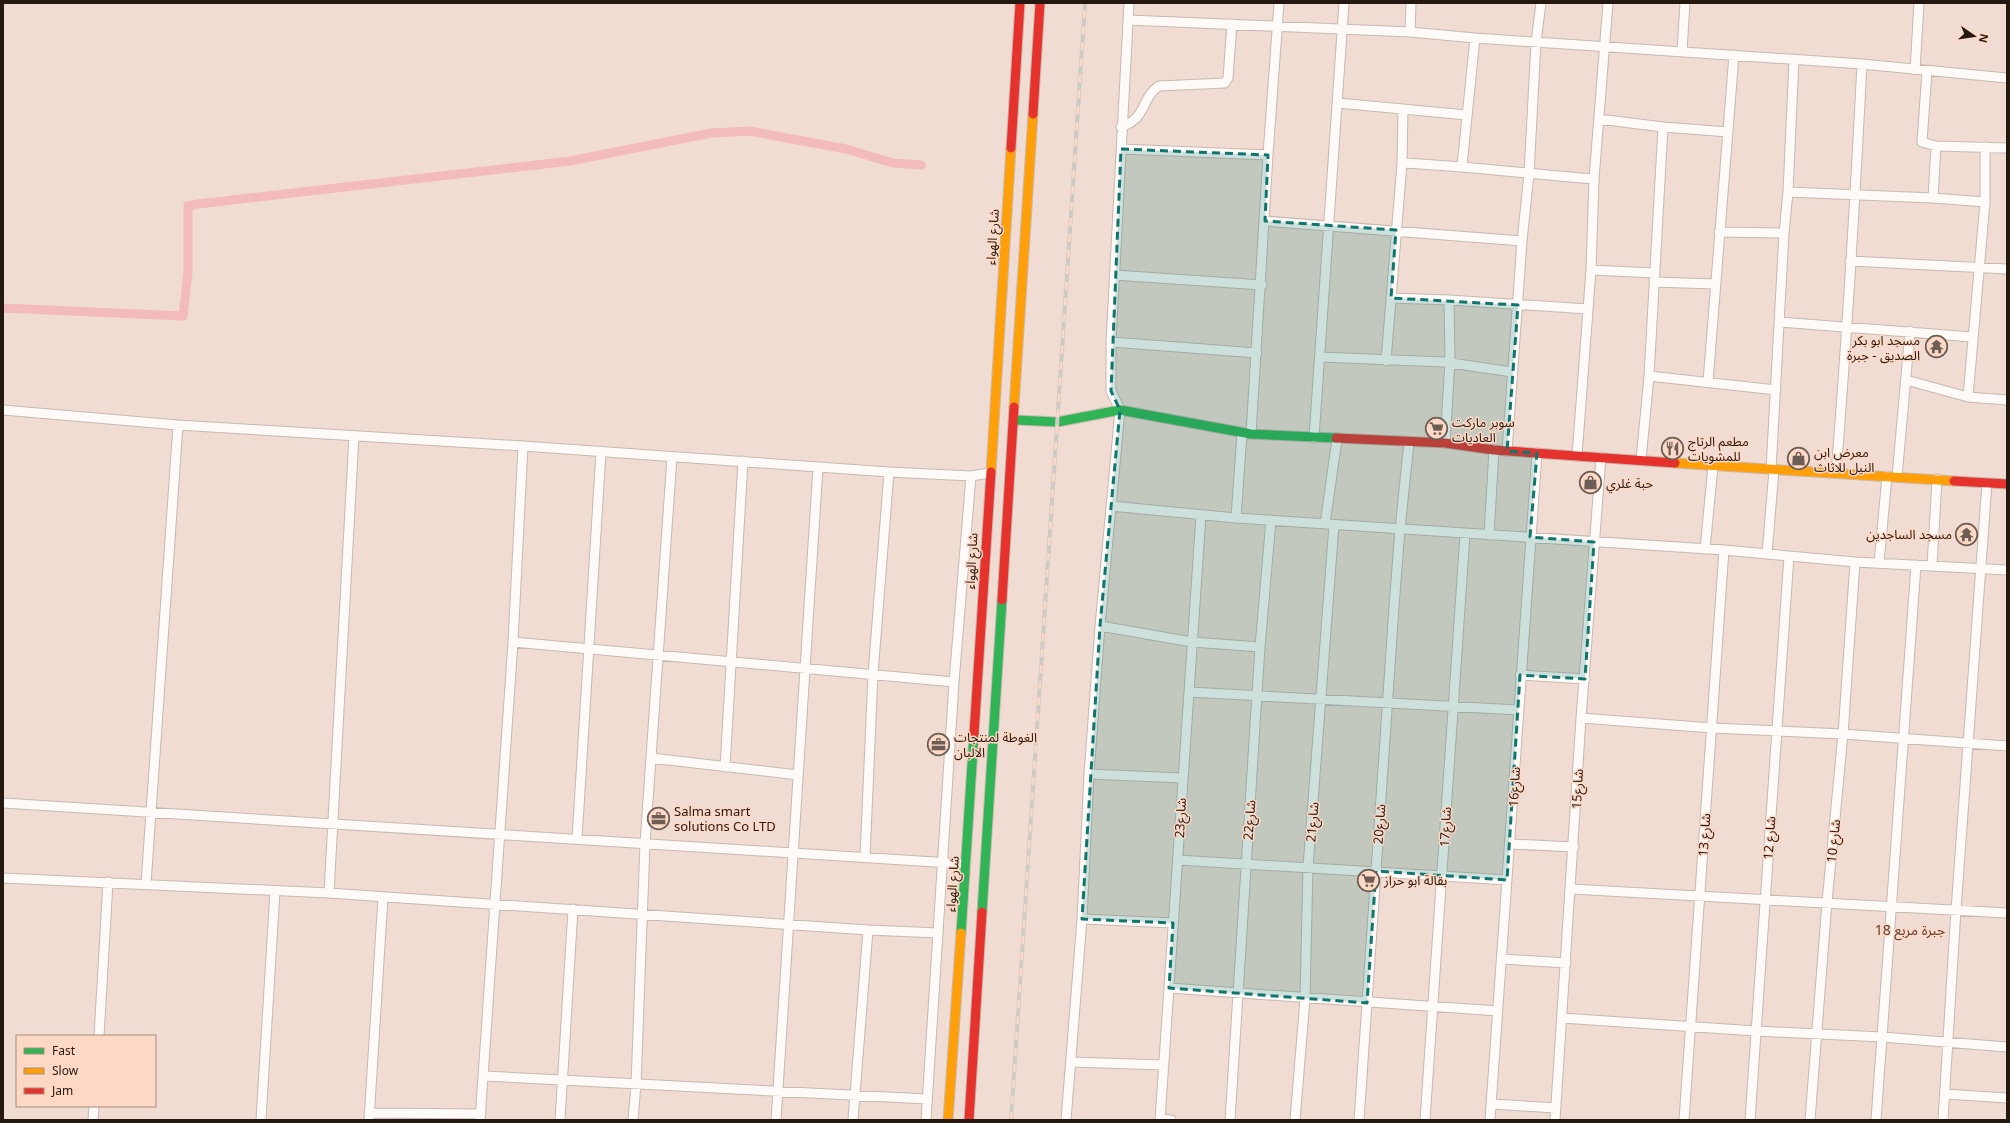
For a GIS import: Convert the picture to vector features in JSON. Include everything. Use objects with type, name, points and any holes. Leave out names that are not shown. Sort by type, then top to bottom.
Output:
[{"type":"main road","name":"شارع الهواء","points":[[948,1120],[966,864],[989,473],[1020,3]]},
{"type":"main road","points":[[969,1120],[1040,3]]},
{"type":"main road","points":[[1014,420],[1057,422],[1120,410],[1247,433],[1314,438],[1445,443],[1507,451],[1772,470],[2007,484]]},
{"type":"street","points":[[1066,1120],[1082,919],[1089,774],[1100,626],[1120,410],[1111,391],[1111,342],[1121,127],[1129,3]]},
{"type":"street","points":[[1236,518],[1257,353],[1262,285],[1268,155],[1279,3]]},
{"type":"street","points":[[1314,438],[1344,3]]},
{"type":"street","points":[[1410,32],[1411,3]]},
{"type":"street","points":[[1507,451],[1522,241],[1529,174],[1536,42],[1541,3]]},
{"type":"street","points":[[1577,456],[1591,270],[1594,178],[1608,3]]},
{"type":"street","points":[[1682,51],[1685,3]]},
{"type":"street","points":[[1915,70],[1919,3]]},
{"type":"street","points":[[1128,20],[1410,32],[1475,38],[1862,64],[2007,78]]},
{"type":"street","points":[[1121,127],[1136,120],[1144,109],[1152,92],[1159,86],[1225,83],[1228,78],[1232,24]]},
{"type":"street","points":[[1462,166],[1475,38]]},
{"type":"street","points":[[1708,382],[1734,55]]},
{"type":"street","points":[[1767,554],[1784,233],[1788,192],[1794,60]]},
{"type":"street","points":[[1836,473],[1848,326],[1850,261],[1862,64]]},
{"type":"street","points":[[1926,71],[1922,142],[1936,146],[2007,148]]},
{"type":"street","points":[[1338,103],[1467,115]]},
{"type":"street","points":[[1386,361],[1402,163],[1404,110]]},
{"type":"street","points":[[1599,119],[1663,128],[1728,132]]},
{"type":"street","points":[[1641,460],[1649,376],[1663,128]]},
{"type":"street","points":[[1933,198],[1936,146]]},
{"type":"street","points":[[1968,397],[1985,202],[1985,147]]},
{"type":"street","points":[[1120,149],[1268,155]]},
{"type":"street","points":[[1402,163],[1462,166],[1529,174],[1594,178]]},
{"type":"street","points":[[1788,192],[1933,198],[1985,202]]},
{"type":"street","points":[[1265,221],[1522,241]]},
{"type":"street","points":[[1719,232],[1784,233]]},
{"type":"street","points":[[1850,261],[2007,269]]},
{"type":"street","points":[[1591,270],[1715,284]]},
{"type":"street","points":[[1114,275],[1262,285]]},
{"type":"street","points":[[1392,298],[1588,309]]},
{"type":"street","points":[[1445,443],[1448,363],[1450,361],[1449,300]]},
{"type":"street","points":[[1780,322],[1910,331],[1972,338]]},
{"type":"street","points":[[1897,477],[1910,331]]},
{"type":"street","points":[[1111,342],[1257,353]]},
{"type":"street","points":[[1320,357],[1448,363],[1512,372]]},
{"type":"street","points":[[1649,376],[1776,390]]},
{"type":"street","points":[[1906,380],[1968,397],[2007,400]]},
{"type":"street","points":[[3,410],[178,425],[523,446],[889,472],[971,476],[989,473]]},
{"type":"street","points":[[146,884],[178,425]]},
{"type":"street","points":[[329,893],[354,436]]},
{"type":"street","name":"شارع21","points":[[1295,1120],[1305,999],[1308,867],[1321,700],[1330,525],[1337,439]]},
{"type":"street","name":"شارع20","points":[[1359,1120],[1387,702],[1400,529],[1409,442]]},
{"type":"street","points":[[383,898],[369,1117],[480,1117],[513,642],[523,446]]},
{"type":"street","points":[[1489,535],[1494,450]]},
{"type":"street","points":[[577,839],[600,452]]},
{"type":"street","name":"شارع16","points":[[1490,1120],[1510,844],[1520,674],[1537,453]]},
{"type":"street","points":[[633,1120],[636,1084],[645,843],[672,457]]},
{"type":"street","name":"شارع15","points":[[1555,1120],[1584,679],[1601,457]]},
{"type":"street","points":[[725,767],[743,461]]},
{"type":"street","points":[[1706,549],[1713,466]]},
{"type":"street","points":[[776,1120],[818,467]]},
{"type":"street","points":[[865,857],[874,674],[889,472]]},
{"type":"street","points":[[926,1120],[954,682],[971,476]]},
{"type":"street","points":[[1879,563],[1887,476]]},
{"type":"street","points":[[1932,566],[1937,479]]},
{"type":"street","points":[[1943,1120],[1956,910],[1987,483]]},
{"type":"street","points":[[1111,506],[1330,525],[1724,550],[1855,562],[2007,570]]},
{"type":"street","name":"شارع23","points":[[1160,1120],[1201,515]]},
{"type":"street","name":"شارع22","points":[[1230,1120],[1260,647],[1270,520]]},
{"type":"street","name":"شارع17","points":[[1425,1120],[1465,534]]},
{"type":"street","name":"شارع 13","points":[[1684,1120],[1724,550]]},
{"type":"street","name":"شارع 12","points":[[1750,1120],[1789,556]]},
{"type":"street","name":"شارع 10","points":[[1810,1120],[1826,902],[1843,734],[1855,562]]},
{"type":"street","points":[[1876,1120],[1916,565]]},
{"type":"street","points":[[1100,626],[1192,642],[1260,647]]},
{"type":"street","points":[[513,642],[954,682]]},
{"type":"street","points":[[1520,674],[1584,679]]},
{"type":"street","points":[[1189,692],[1321,700],[1453,705],[1518,710]]},
{"type":"street","points":[[1582,718],[1712,728],[1843,734],[2007,746]]},
{"type":"street","points":[[651,758],[798,776]]},
{"type":"street","points":[[1089,774],[1182,778]]},
{"type":"street","points":[[3,803],[966,864]]},
{"type":"street","points":[[1510,844],[1574,847]]},
{"type":"street","points":[[1178,860],[1507,880]]},
{"type":"street","points":[[3,878],[329,893],[383,898],[789,923],[868,930],[938,933]]},
{"type":"street","points":[[98,1035],[108,882]]},
{"type":"street","points":[[1571,888],[2007,913]]},
{"type":"street","points":[[261,1120],[275,891]]},
{"type":"street","points":[[560,1120],[573,909]]},
{"type":"street","points":[[1082,919],[1173,923]]},
{"type":"street","points":[[854,1120],[868,930]]},
{"type":"street","points":[[1502,959],[1566,963]]},
{"type":"street","points":[[1169,988],[1498,1012]]},
{"type":"street","points":[[1562,1018],[1756,1031],[1882,1037],[2007,1047]]},
{"type":"street","points":[[1071,1062],[1164,1065]]},
{"type":"street","points":[[484,1076],[927,1099]]},
{"type":"street","points":[[1944,1094],[2007,1098]]},
{"type":"street","points":[[1492,1104],[1556,1108]]},
{"type":"street","points":[[93,1120],[94,1107]]},
{"type":"street","points":[[1160,1120],[1171,1120]]},
{"type":"highlighted area","points":[[1121,149],[1268,155],[1265,221],[1396,230],[1391,298],[1518,305],[1507,451],[1537,453],[1530,537],[1594,542],[1585,679],[1520,675],[1507,880],[1376,871],[1367,1003],[1169,988],[1173,923],[1082,919],[1100,626],[1120,410],[1111,391]]},
{"type":"waterway","points":[[3,308],[183,316],[188,272],[188,206],[198,204],[570,161],[711,133],[749,131],[846,149],[893,163],[921,165]]},
{"type":"railway","points":[[1011,1120],[1085,3]]},
{"type":"traffic: fast","points":[[1014,420],[1057,422],[1120,410],[1251,434],[1336,438]]},
{"type":"traffic: fast","points":[[982,912],[1002,600]]},
{"type":"traffic: fast","points":[[961,933],[974,734]]},
{"type":"traffic: slow","points":[[1014,407],[1033,114]]},
{"type":"traffic: slow","points":[[991,472],[1011,148]]},
{"type":"traffic: slow","points":[[1675,463],[1954,481]]},
{"type":"traffic: slow","points":[[948,1120],[961,933]]},
{"type":"traffic: jam","points":[[1011,148],[1020,3]]},
{"type":"traffic: jam","points":[[1033,114],[1040,3]]},
{"type":"traffic: jam","points":[[1002,600],[1014,407]]},
{"type":"traffic: jam","points":[[1336,438],[1445,443],[1494,450],[1675,463]]},
{"type":"traffic: jam","points":[[974,734],[991,472]]},
{"type":"traffic: jam","points":[[1954,481],[2007,484]]},
{"type":"traffic: jam","points":[[969,1120],[982,912]]},
{"type":"place","name":"مسجد ابو بكر الصديق - جبرة","points":[[1936,347]]},
{"type":"place","name":"سوبر ماركت العاديات","points":[[1436,429]]},
{"type":"place","name":"مطعم الرتاج للمشويات","points":[[1673,448]]},
{"type":"place","name":"معرض ابن النيل للاثاث","points":[[1799,459]]},
{"type":"place","name":"حبة غلري","points":[[1591,483]]},
{"type":"place","name":"مسجد الساجدين","points":[[1967,534]]},
{"type":"place","name":"الغوطة لمنتجات الالبان","points":[[938,744]]},
{"type":"place","name":"Salma smart solutions Co LTD","points":[[658,818]]},
{"type":"place","name":"بقالة ابو حراز","points":[[1369,880]]},
{"type":"district","name":"جبرة مربع 18","points":[[1910,930]]}]
